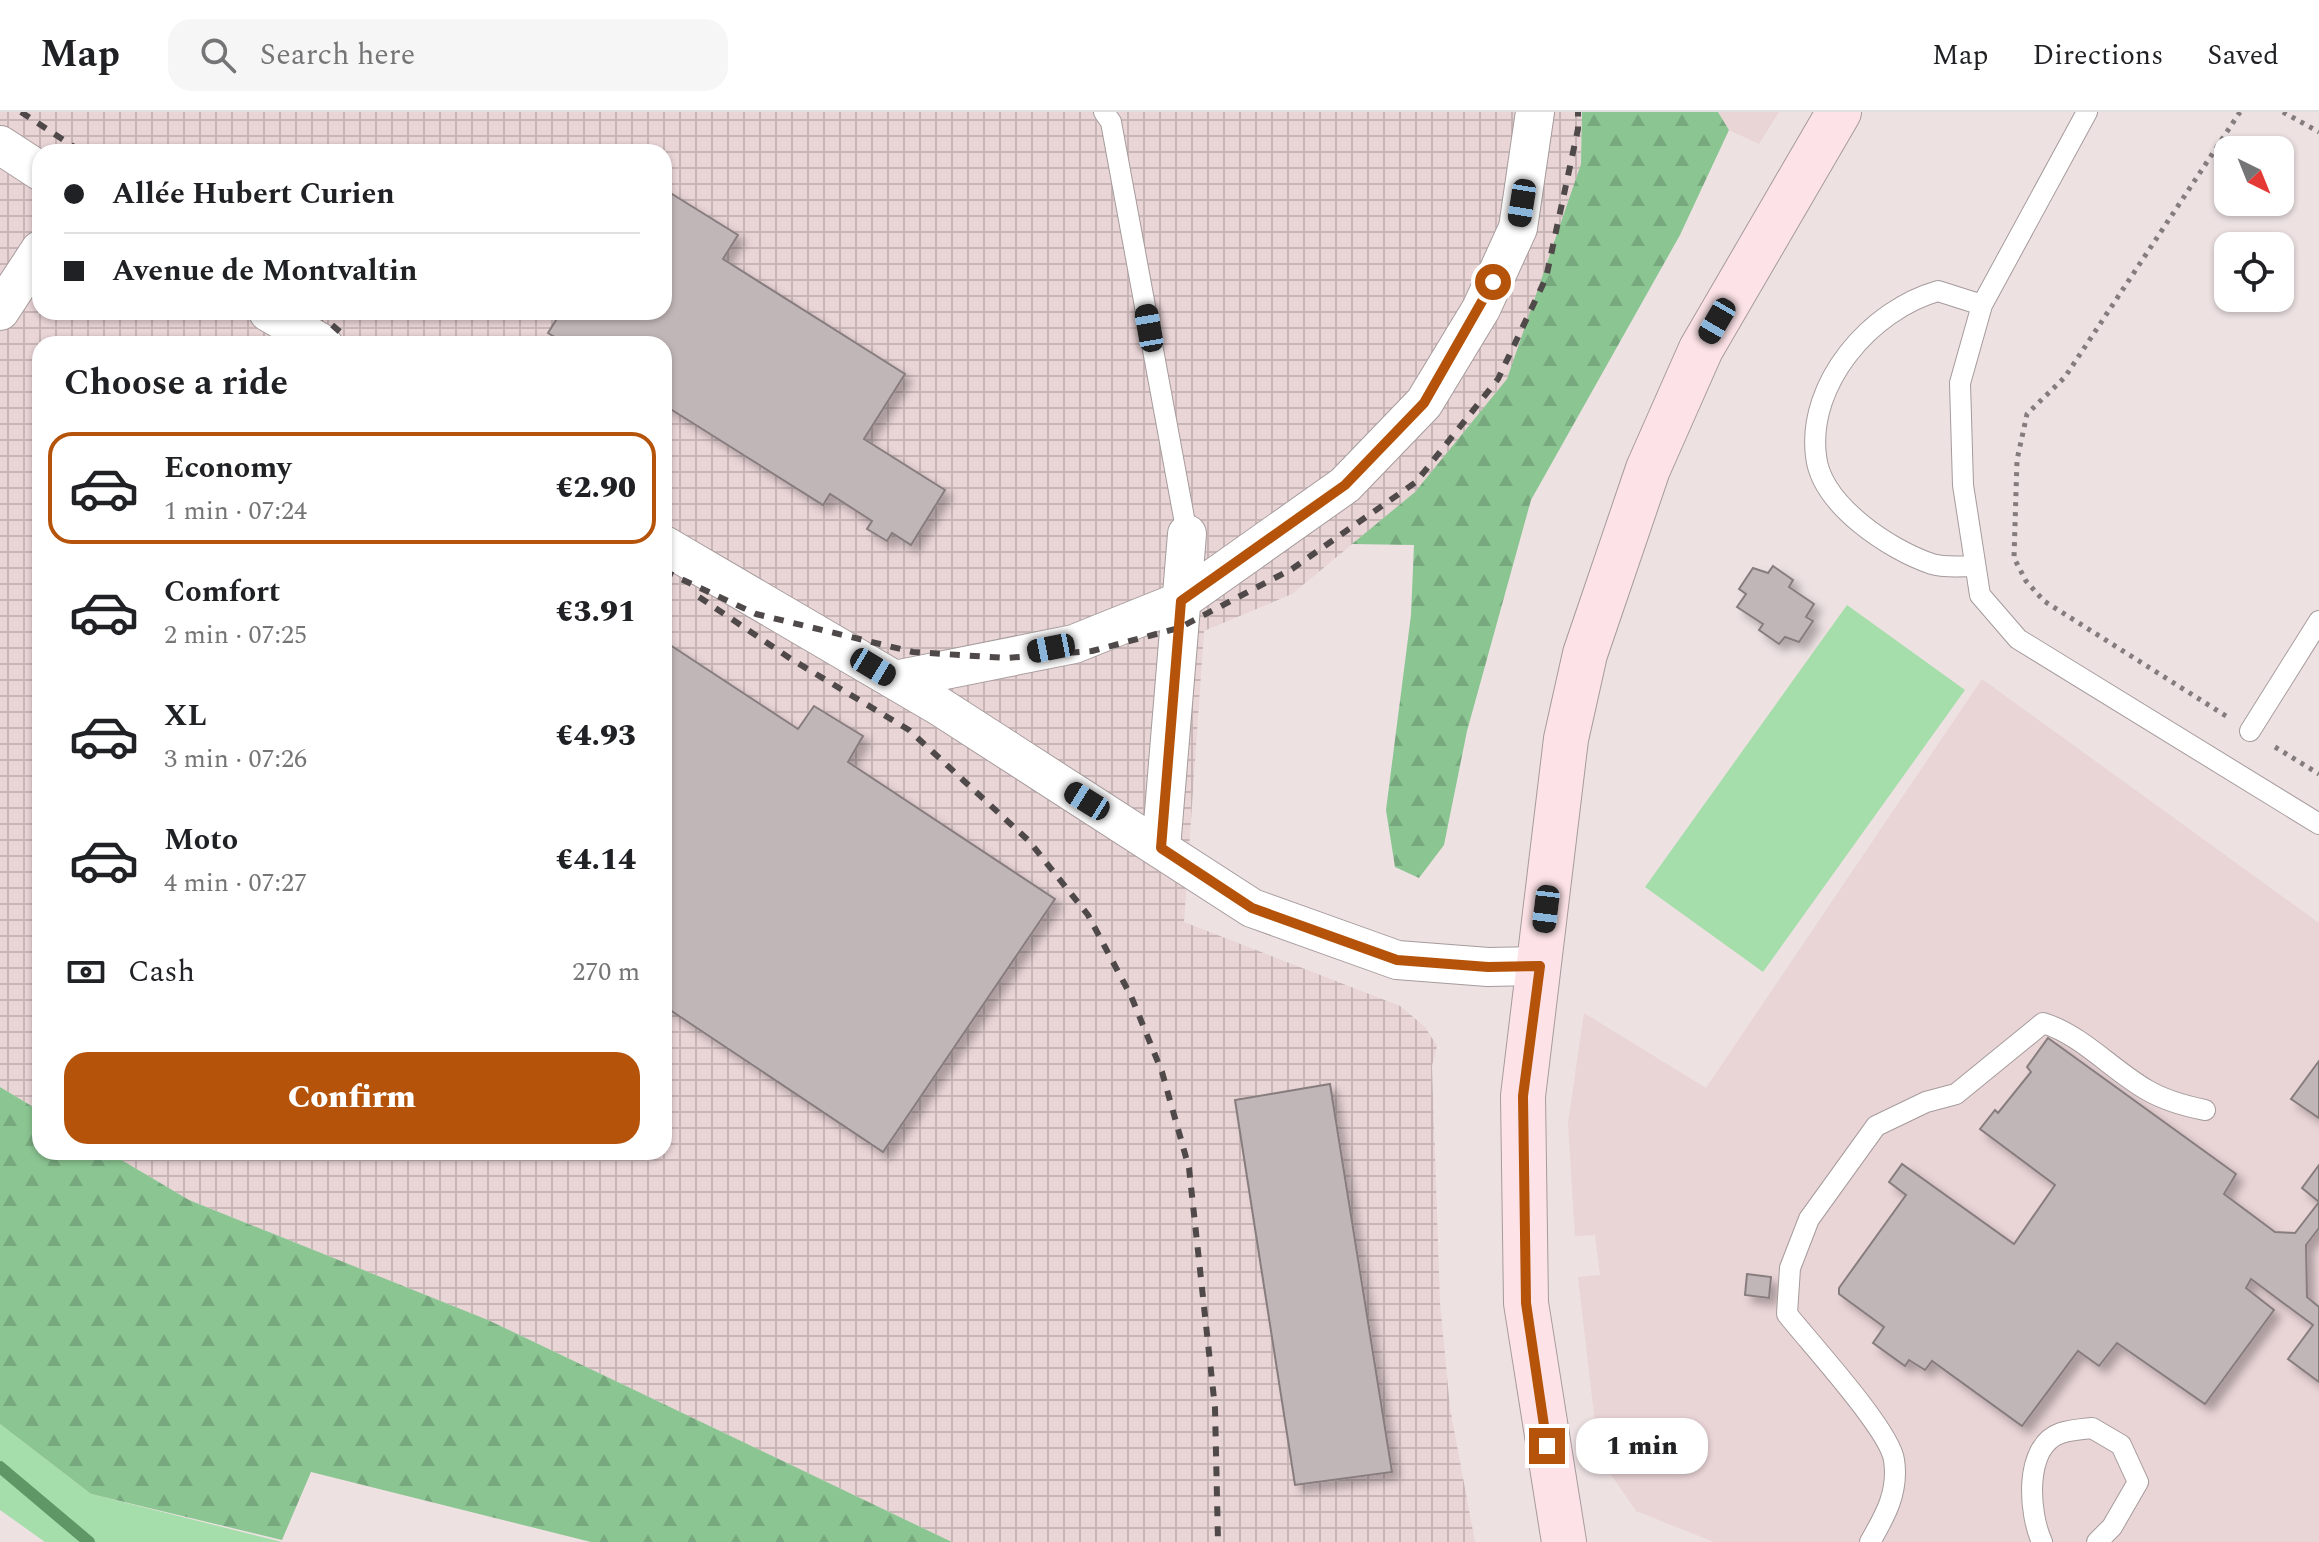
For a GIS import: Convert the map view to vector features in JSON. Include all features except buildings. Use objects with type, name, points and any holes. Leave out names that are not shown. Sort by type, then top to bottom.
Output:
[{"type":"street","points":[[895,680],[1074,644],[1181,601],[1345,485],[1424,403],[1481,309],[1518,228],[1535,112]]},
{"type":"street","points":[[1564,1542],[1526,1303],[1523,1096],[1566,739],[1585,654],[1614,559],[1648,469],[1701,349],[1839,112]]},
{"type":"street","points":[[0,145],[32,166]]},
{"type":"street","points":[[0,311],[32,262]]},
{"type":"street","points":[[282,320],[309,336]]},
{"type":"street","points":[[1161,848],[1187,534]]},
{"type":"street","points":[[672,550],[895,680],[1252,908],[1397,960],[1488,967],[1540,966]]},
{"type":"lane","points":[[1104,112],[1111,122],[1187,534]]},
{"type":"lane","points":[[2079,115],[1982,305],[1960,383],[1963,485],[1980,595],[2018,639],[2319,824]]},
{"type":"lane","points":[[1975,566],[1936,566],[1885,545],[1827,484],[1816,457],[1824,393],[1840,363],[1872,328],[1893,311],[1938,291],[1982,305]]},
{"type":"lane","points":[[2250,731],[2319,621]]},
{"type":"lane","points":[[1870,1542],[1892,1503],[1894,1458],[1874,1424],[1787,1314],[1790,1268],[1809,1219],[1876,1126],[1926,1102],[1956,1094],[2043,1023],[2076,1040],[2148,1091],[2183,1106],[2205,1110]]},
{"type":"lane","points":[[2042,1542],[2030,1496],[2038,1457],[2058,1434],[2092,1428],[2121,1445],[2138,1482],[2112,1527],[2097,1542]]},
{"type":"path","points":[[2240,112],[2065,377],[2027,414],[2017,460],[2014,558],[2026,581],[2044,601],[2319,774]]},
{"type":"path","points":[[2283,112],[2319,132]]},
{"type":"shaded area","points":[[0,112],[1582,112],[1581,164],[1507,380],[1415,492],[1292,594],[1204,631],[1184,922],[1400,1006],[1425,1027],[1437,1046],[1432,1066],[1440,1302],[1450,1408],[1475,1542],[952,1542],[488,1320],[189,1200],[122,1160],[672,1160],[672,336],[32,336],[32,1106],[0,1087]]},
{"type":"shaded area","points":[[1718,112],[1779,112],[1759,144],[1729,130]]},
{"type":"shaded area","points":[[1982,679],[2319,923],[2319,1542],[1714,1542],[1636,1511],[1599,1457],[1578,1277],[1600,1275],[1595,1235],[1575,1236],[1568,1123],[1584,1013],[1706,1088]]},
{"type":"green space","points":[[1582,112],[1718,112],[1729,130],[1680,235],[1531,500],[1467,731],[1444,845],[1419,878],[1395,867],[1386,810],[1411,615],[1414,545],[1352,544],[1415,492],[1507,379],[1581,164]]},
{"type":"green space","points":[[1847,605],[1965,690],[1763,972],[1645,887]]},
{"type":"green space","points":[[0,1087],[32,1106],[32,1160],[122,1160],[189,1200],[488,1320],[952,1542],[591,1542],[311,1472],[282,1540],[91,1494],[0,1424]]},
{"type":"green space","points":[[0,1424],[91,1494],[282,1542],[45,1542],[0,1510]]},
{"type":"waterway","points":[[0,1467],[89,1542]]},
{"type":"railway","points":[[21,112],[70,144]]},
{"type":"railway","points":[[672,575],[756,614],[913,652],[1006,658],[1092,651],[1179,628],[1292,569],[1416,482],[1498,379],[1546,278],[1578,129],[1578,112]]},
{"type":"railway","points":[[326,320],[345,336]]},
{"type":"railway","points":[[699,597],[791,659],[909,730],[1029,841],[1088,915],[1131,996],[1162,1072],[1189,1168],[1215,1408],[1218,1542]]},
{"type":"route","points":[[1493,282],[1481,309],[1424,403],[1345,485],[1181,601],[1161,848],[1252,908],[1397,960],[1488,967],[1540,966],[1523,1096],[1526,1303],[1547,1446]]}]
